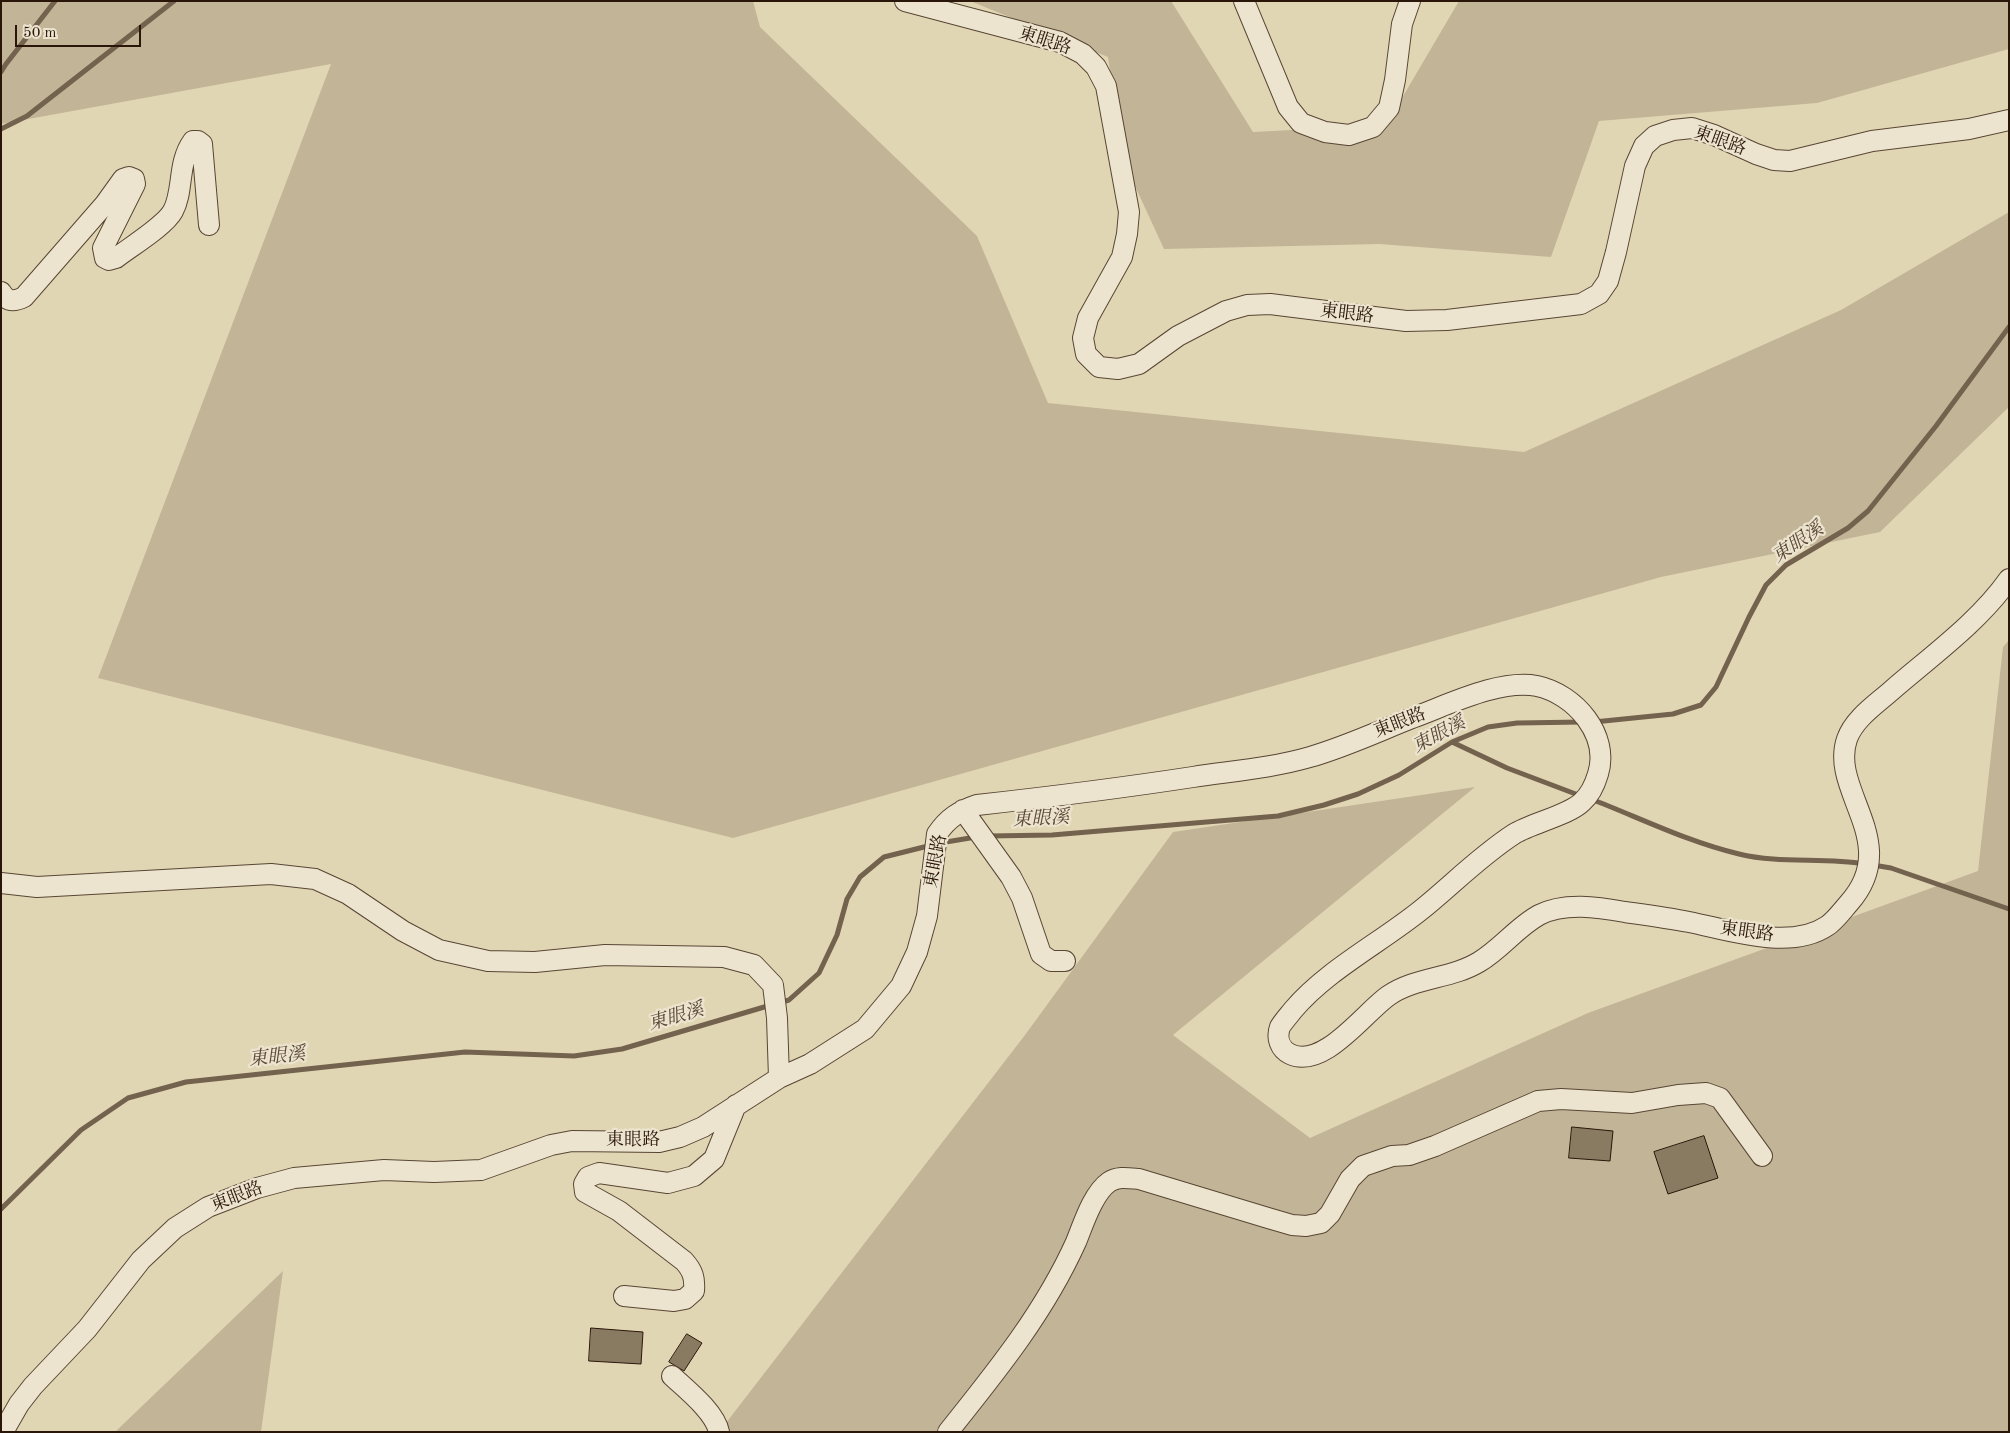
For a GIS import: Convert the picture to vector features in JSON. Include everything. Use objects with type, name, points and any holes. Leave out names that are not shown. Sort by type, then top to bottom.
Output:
[{"type":"street","name":"東眼路","points":[[904,1],[1060,42],[1083,54],[1096,67],[1106,86],[1129,212],[1122,257],[1088,318],[1083,338],[1086,354],[1099,367],[1118,369],[1139,364],[1178,336],[1226,311],[1247,304],[1270,304],[1406,321],[1447,320],[1581,304],[1598,294],[1608,281],[1634,166],[1644,146],[1655,136],[1673,130],[1692,128],[1714,135],[1765,157],[1790,161],[1872,141],[1969,129],[2009,120]]},
{"type":"street","points":[[1244,1],[1288,107],[1301,123],[1325,132],[1349,135],[1373,127],[1389,108],[1396,80],[1402,24],[1410,1]]},
{"type":"street","points":[[1,292],[9,300],[16,301],[24,297],[105,204],[123,179],[129,177],[134,179],[135,184],[103,248],[104,258],[110,260],[116,258],[165,221],[174,210],[185,152],[193,142],[198,141],[202,144],[209,225]]},
{"type":"street","name":"東眼路","points":[[3,1432],[19,1404],[33,1386],[88,1329],[140,1260],[175,1228],[208,1207],[257,1188],[294,1178],[384,1170],[434,1172],[481,1170],[551,1145],[572,1141],[659,1142],[680,1137],[703,1128],[778,1078],[810,1064],[865,1029],[901,986],[917,952],[927,916],[937,834],[944,823],[957,812],[977,805],[1268,766],[1312,756],[1502,686],[1534,685],[1559,694],[1579,709],[1594,732],[1600,747],[1601,765],[1594,786],[1581,804],[1520,830],[1497,846],[1397,929],[1352,960],[1302,1000],[1281,1024],[1277,1034],[1280,1045],[1288,1054],[1303,1057],[1319,1054],[1343,1037],[1386,998],[1410,985],[1444,976],[1482,961],[1536,916],[1554,910],[1602,908],[1764,937],[1806,936],[1829,925],[1857,894],[1866,874],[1869,858],[1868,835],[1847,774],[1843,755],[1850,731],[1866,713],[1971,621],[2002,589],[2009,579]]},
{"type":"street","points":[[963,810],[994,851],[1022,898],[1041,954],[1051,961],[1065,961]]},
{"type":"street","points":[[1,883],[37,887],[271,874],[315,879],[348,894],[403,931],[439,950],[488,961],[535,962],[605,955],[724,957],[754,965],[773,986],[777,1018],[778,1078]]},
{"type":"street","points":[[948,1432],[1032,1323],[1070,1253],[1094,1201],[1109,1182],[1123,1177],[1139,1179],[1292,1225],[1306,1226],[1322,1223],[1330,1214],[1350,1179],[1363,1166],[1392,1156],[1409,1155],[1435,1146],[1538,1101],[1561,1099],[1632,1103],[1678,1095],[1706,1093],[1720,1098],[1762,1156]]},
{"type":"street","points":[[624,1296],[674,1301],[685,1298],[694,1291],[695,1280],[692,1270],[684,1261],[619,1211],[585,1192],[584,1184],[588,1177],[599,1173],[668,1183],[694,1176],[714,1159],[736,1105]]},
{"type":"street","points":[[672,1376],[698,1400],[718,1424],[719,1432]]},
{"type":"shaded area","points":[[1,1],[753,1],[760,27],[977,236],[1048,403],[1524,452],[1841,310],[2009,212],[2009,407],[1880,532],[1661,577],[733,838],[98,678],[331,64],[1,124]]},
{"type":"shaded area","points":[[970,1],[1171,1],[1253,132],[1367,126],[1399,103],[1459,1],[2009,1],[2009,49],[1817,103],[1599,121],[1551,257],[1379,244],[1164,249],[1123,160],[1108,57]]},
{"type":"shaded area","points":[[2009,640],[2009,1432],[719,1432],[1025,1035],[1173,832],[1475,787],[1173,1035],[1310,1138],[1588,1013],[1978,871],[2003,647]]},
{"type":"shaded area","points":[[283,1271],[261,1432],[115,1432]]},
{"type":"building","points":[[1572,1127],[1613,1131],[1610,1161],[1569,1158]]},
{"type":"building","points":[[1704,1136],[1718,1178],[1668,1194],[1654,1152]]},
{"type":"building","points":[[591,1328],[643,1332],[641,1364],[589,1361]]},
{"type":"building","points":[[687,1334],[702,1343],[684,1371],[669,1362]]},
{"type":"waterway","points":[[1,72],[55,1]]},
{"type":"waterway","points":[[1,129],[27,116],[174,1]]},
{"type":"waterway","name":"東眼溪","points":[[1594,722],[1673,714],[1701,705],[1716,687],[1766,585],[1786,565],[1848,528],[1868,511],[1936,426],[2009,327]]},
{"type":"waterway","name":"東眼溪","points":[[989,836],[1052,835],[1278,816],[1324,805],[1358,794],[1399,775],[1452,742],[1488,727],[1517,723],[1583,722]]},
{"type":"waterway","points":[[1452,742],[1507,768],[1581,796]]},
{"type":"waterway","points":[[1591,799],[1683,836],[1739,854],[1770,859],[1865,864]]},
{"type":"waterway","name":"東眼溪","points":[[940,843],[976,837]]},
{"type":"waterway","name":"東眼溪","points":[[779,1003],[789,1000],[819,973],[837,935],[847,899],[860,877],[884,857],[932,845]]},
{"type":"waterway","points":[[1873,865],[1891,868],[2009,909]]},
{"type":"waterway","name":"東眼溪","points":[[1,1209],[81,1130],[128,1098],[186,1082],[465,1052],[574,1056],[622,1049],[771,1005]]}]
